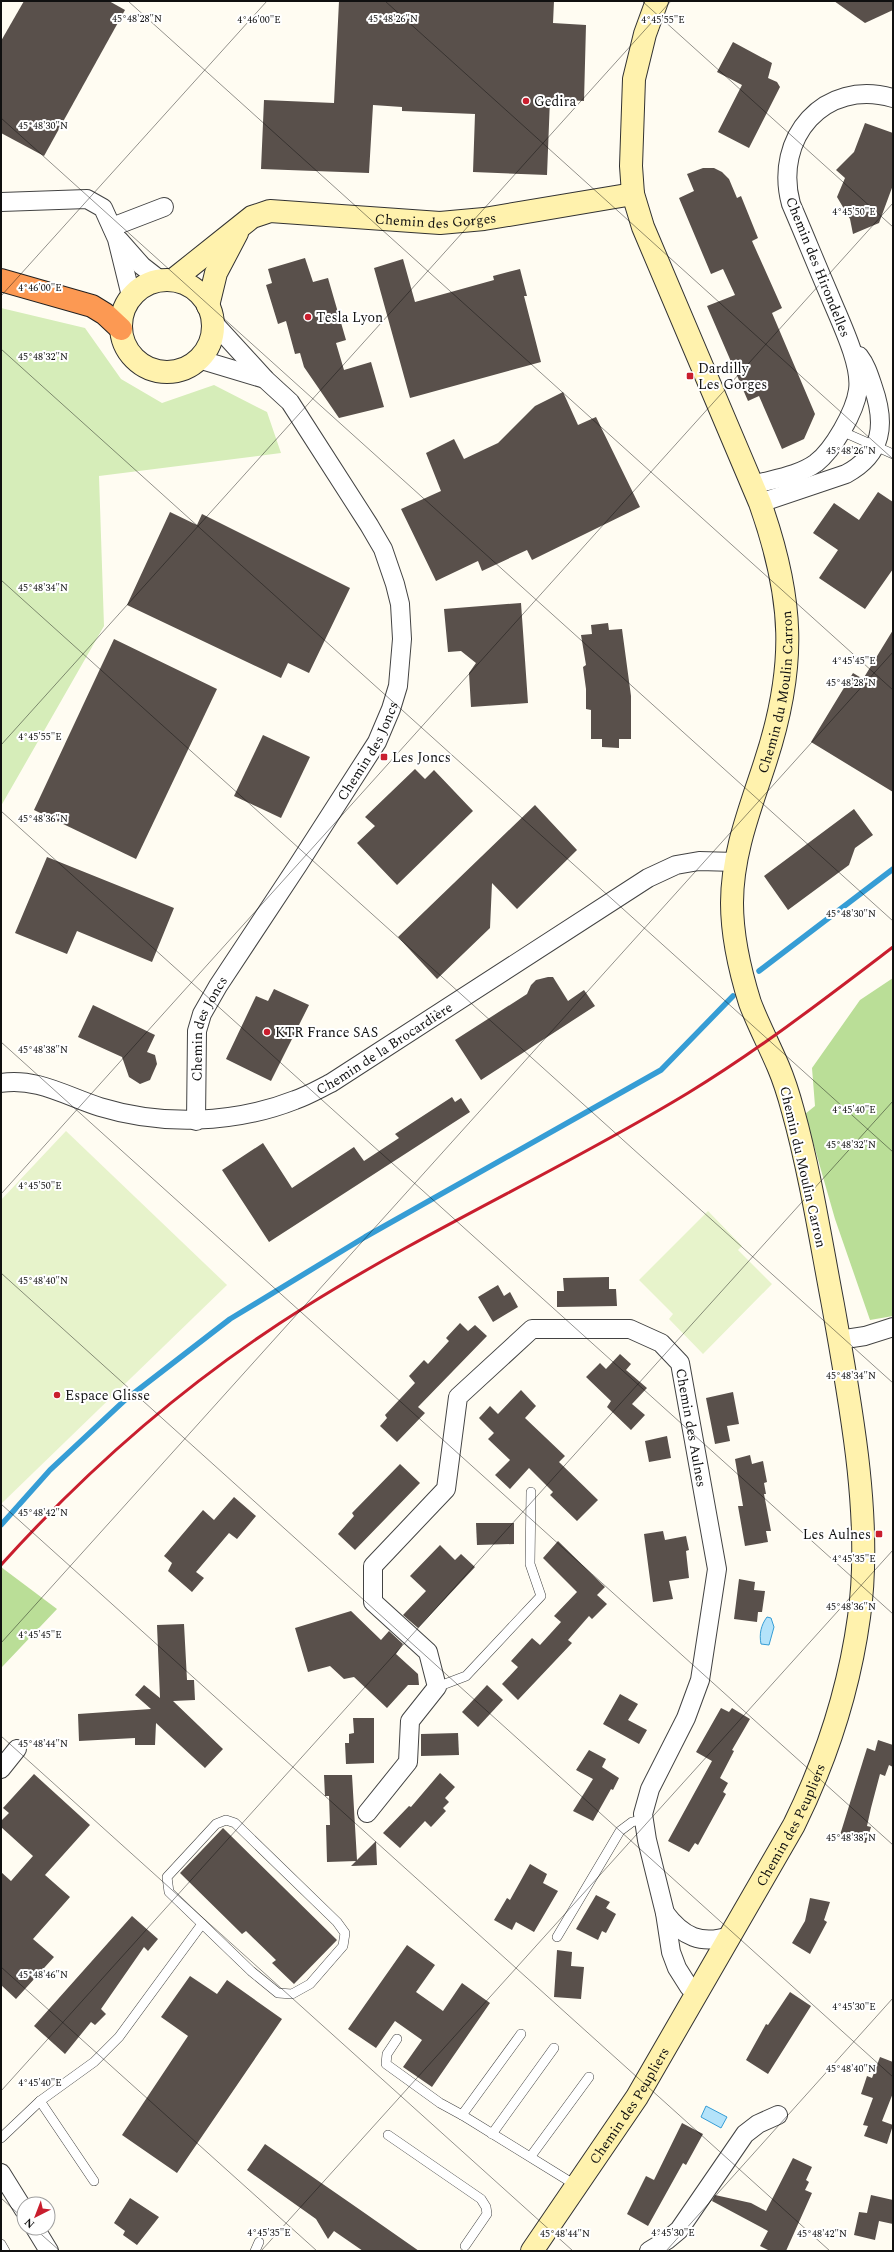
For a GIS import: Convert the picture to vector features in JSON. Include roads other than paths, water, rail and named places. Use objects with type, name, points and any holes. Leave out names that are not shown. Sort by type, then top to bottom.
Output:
[{"type":"highway","points":[[1,280],[92,306],[105,314],[121,329]]},
{"type":"street","name":"Chemin du Moulin Carron","points":[[657,1],[645,34],[634,79],[631,142],[633,194],[644,227],[756,494],[774,542],[784,589],[788,656],[781,708],[765,762],[748,811],[736,862],[732,901],[740,970],[751,1006],[780,1070],[794,1113],[839,1340]]},
{"type":"street","name":"Chemin des Hirondelles","points":[[756,494],[816,462],[827,452],[841,431],[852,409],[858,389],[850,344],[791,204],[786,182],[787,164],[793,142],[801,128],[824,107],[843,98],[862,94],[893,98]]},
{"type":"street","name":"Chemin des Gorges","points":[[166,280],[252,217],[270,211],[440,223],[484,219],[633,194]]},
{"type":"street","points":[[1,202],[87,199],[103,208],[115,233],[131,296]]},
{"type":"street","points":[[115,233],[164,207]]},
{"type":"street","name":"Chemin des Gorges","points":[[210,313],[216,273],[225,253],[240,227]]},
{"type":"street","points":[[115,233],[142,266],[166,280],[188,285],[194,289],[210,313],[212,335],[207,348],[198,359],[186,367],[172,371],[157,370],[143,365],[132,356],[124,343],[121,329],[125,306],[131,296],[149,283],[166,280]]},
{"type":"street","name":"Chemin des Joncs","points":[[196,1121],[197,1038],[202,1014],[218,986],[377,742],[391,709],[401,663],[402,626],[400,604],[383,550],[369,524],[290,402],[266,380],[210,313]]},
{"type":"street","name":"Chemin des Hirondelles","points":[[756,494],[846,474],[860,467],[874,448],[878,439],[881,423],[880,406],[866,365],[850,344]]},
{"type":"street","name":"Chemin des Joncs","points":[[198,359],[266,380]]},
{"type":"street","name":"Chemin de la Brocardière","points":[[1,1083],[26,1082],[127,1115],[196,1121],[259,1111],[296,1100],[331,1083],[648,878],[676,865],[699,861],[736,862]]},
{"type":"street","points":[[839,1340],[865,1336],[893,1327]]},
{"type":"street","name":"Chemin des Aulnes","points":[[437,1687],[428,1652],[373,1602],[373,1566],[446,1489],[458,1397],[532,1329],[630,1329],[661,1343],[680,1363],[717,1569],[700,1680],[686,1718],[650,1789],[643,1814],[666,1913],[671,1952],[675,1963],[689,1986],[698,1992]]},
{"type":"street","name":"Chemin des Peupliers","points":[[532,2251],[637,2097],[794,1825],[822,1763],[846,1688],[860,1616],[862,1524],[853,1429],[839,1340]]},
{"type":"street","points":[[367,1813],[408,1762],[410,1722],[437,1687]]},
{"type":"street","points":[[1,1769],[17,1749]]},
{"type":"street","name":"Chemin des Aulnes","points":[[666,1913],[676,1926],[697,1939],[716,1941],[730,1936]]},
{"type":"street","points":[[649,2251],[667,2240],[679,2230],[745,2134],[758,2124],[778,2115]]},
{"type":"street","points":[[1,2173],[16,2197]]},
{"type":"street","points":[[40,2236],[49,2251]]},
{"type":"lane","points":[[841,431],[874,448],[893,454]]},
{"type":"lane","points":[[437,1687],[466,1676],[541,1596],[530,1564],[532,1492]]},
{"type":"lane","points":[[557,1937],[620,1831],[632,1822],[644,1819]]},
{"type":"lane","points":[[226,1820],[235,1824],[241,1829],[337,1922],[345,1933],[343,1946],[310,1984],[292,1994],[278,1993],[251,1971],[202,1924],[168,1892],[167,1877],[216,1824],[226,1820]]},
{"type":"lane","points":[[1,2138],[40,2101],[94,2062],[119,2037],[202,1924]]},
{"type":"lane","points":[[462,2115],[521,2034]]},
{"type":"lane","points":[[397,2039],[387,2054],[386,2064],[440,2103],[531,2156],[577,2186]]},
{"type":"lane","points":[[492,2134],[554,2048]]},
{"type":"lane","points":[[531,2156],[589,2077]]},
{"type":"lane","points":[[40,2101],[94,2181]]},
{"type":"lane","points":[[388,2135],[481,2199],[486,2207],[487,2214],[466,2249]]},
{"type":"lane","points":[[255,2251],[259,2242]]},
{"type":"lane","points":[[1,2244],[5,2251]]},
{"type":"water","points":[[767,1617],[771,1618],[774,1627],[769,1645],[761,1644],[760,1640],[762,1626]]},
{"type":"water","points":[[706,2106],[727,2117],[721,2128],[701,2117]]},
{"type":"waterway","points":[[759,971],[893,869]]},
{"type":"waterway","points":[[1,1525],[50,1470],[125,1400],[230,1319],[365,1237],[661,1070],[733,996]]},
{"type":"railway","points":[[1,1565],[71,1492],[144,1425],[222,1363],[263,1334],[305,1307],[400,1251],[593,1148],[688,1093],[767,1041],[893,947]]},
{"type":"place","name":"Gedira","points":[[526,101]]},
{"type":"place","name":"Tesla Lyon","points":[[308,317]]},
{"type":"place","name":"Dardilly Les Gorges","points":[[690,376]]},
{"type":"place","name":"Les Joncs","points":[[384,757]]},
{"type":"place","name":"KTR France SAS","points":[[267,1032]]},
{"type":"place","name":"Espace Glisse","points":[[57,1395]]},
{"type":"place","name":"Les Aulnes","points":[[879,1534]]}]
